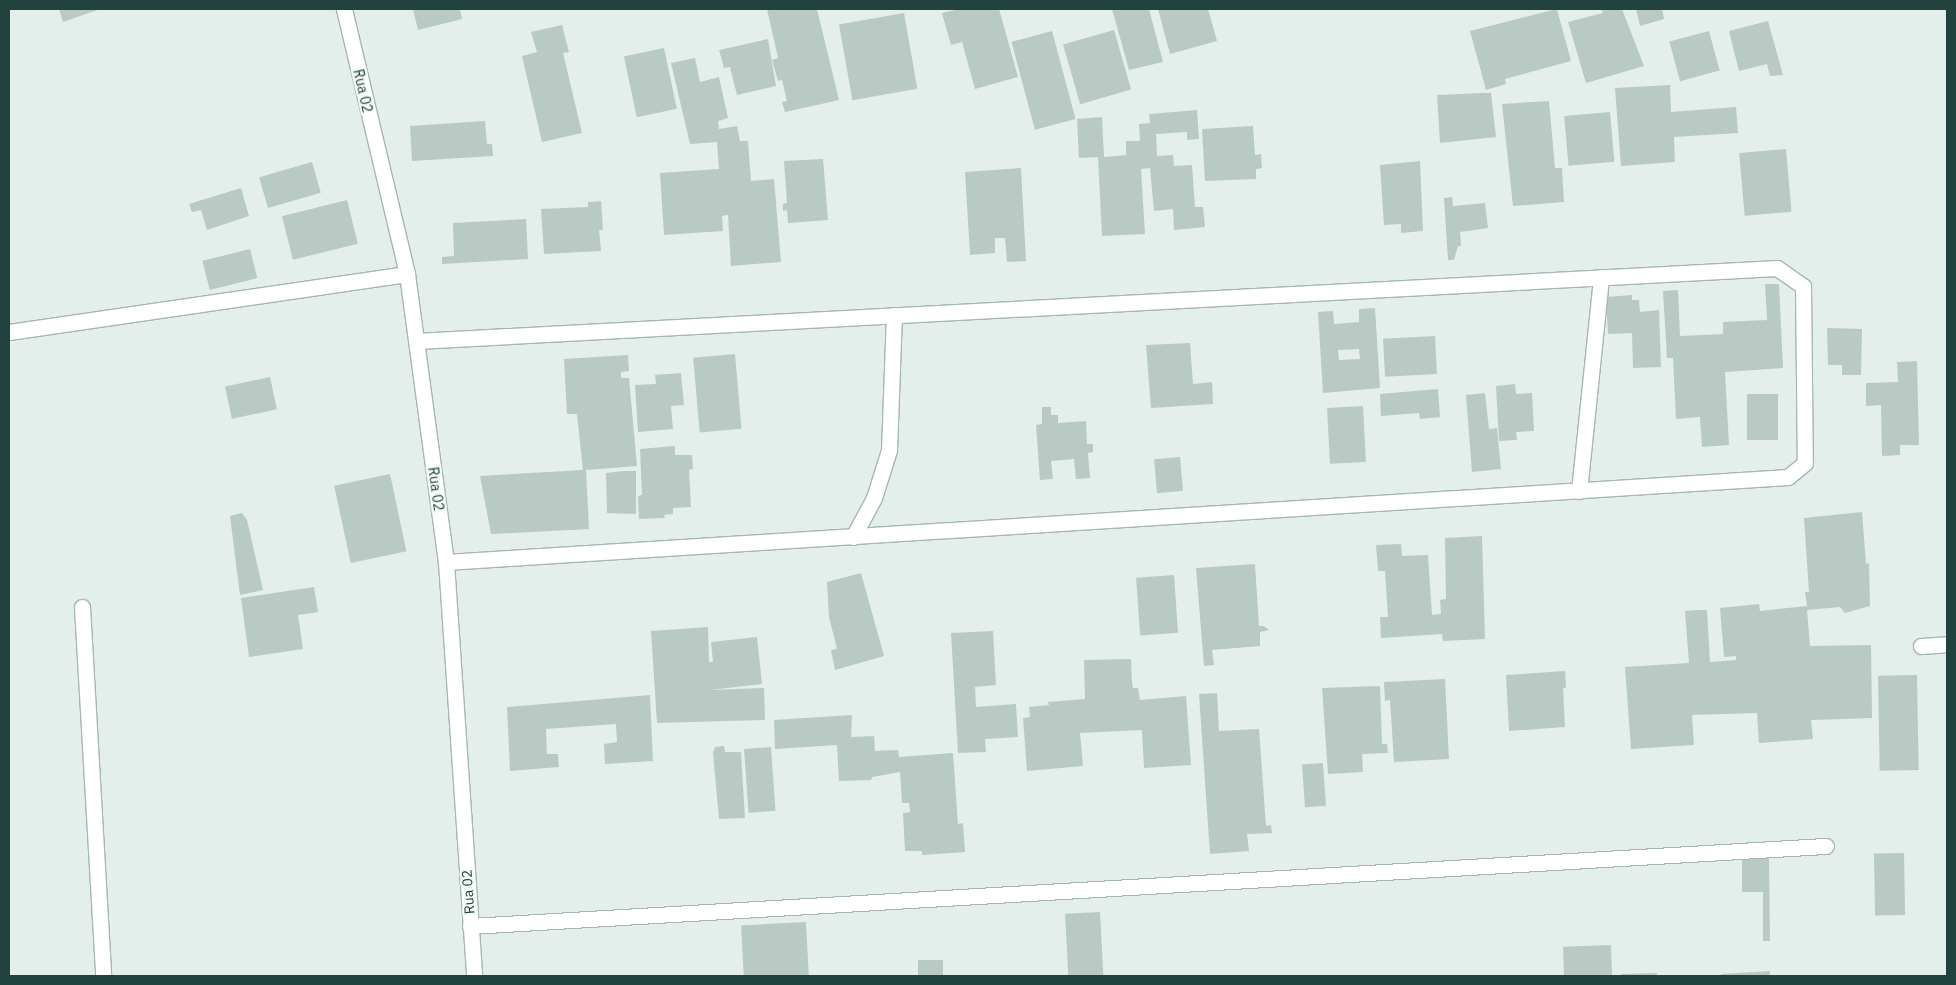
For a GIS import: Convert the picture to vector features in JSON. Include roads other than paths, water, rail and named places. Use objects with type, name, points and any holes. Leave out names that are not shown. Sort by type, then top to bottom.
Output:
[{"type":"street","name":"Rua 02","points":[[344,9],[406,274],[446,562],[474,976]]},
{"type":"street","points":[[416,341],[1777,268],[1802,286],[1804,463],[1788,478],[446,562]]},
{"type":"street","points":[[9,332],[406,274]]},
{"type":"street","points":[[1579,491],[1601,277]]},
{"type":"street","points":[[853,537],[874,498],[888,450],[894,315]]},
{"type":"street","points":[[82,607],[103,976]]},
{"type":"street","points":[[1921,646],[1947,644]]},
{"type":"street","points":[[470,926],[1826,846]]}]
